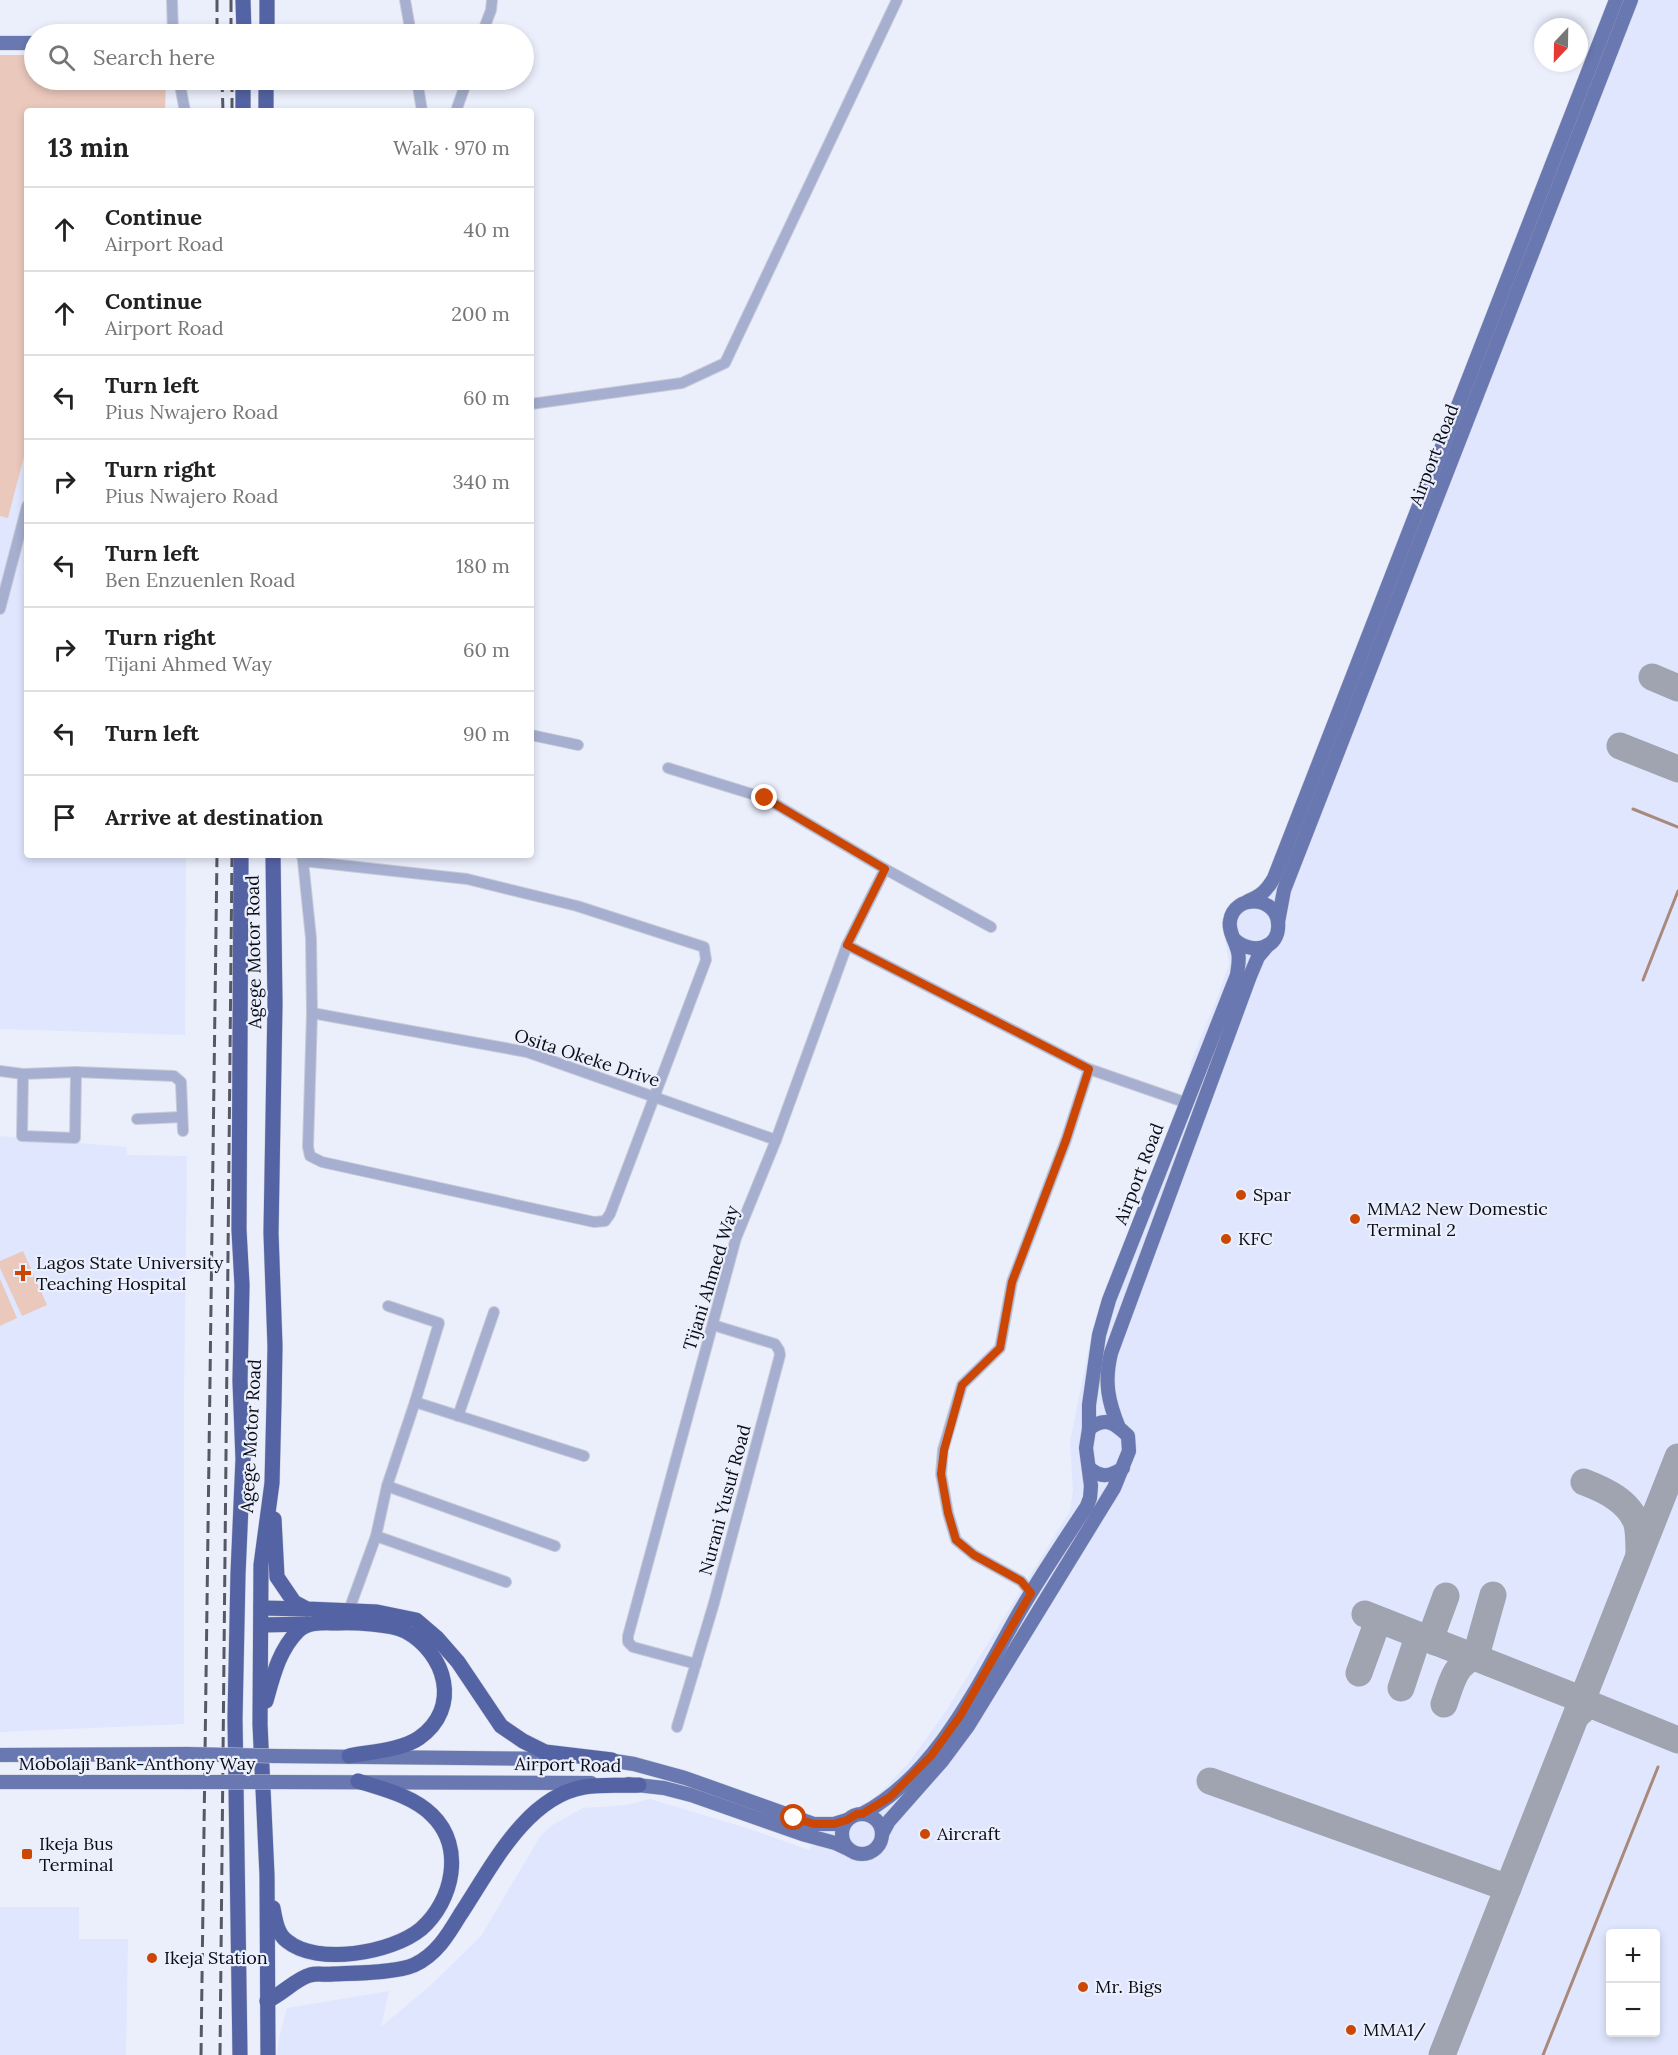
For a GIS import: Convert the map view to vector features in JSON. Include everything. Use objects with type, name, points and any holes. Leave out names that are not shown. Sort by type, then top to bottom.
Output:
[{"type":"highway","points":[[243,0],[244,24]]},
{"type":"highway","points":[[267,0],[267,24]]},
{"type":"highway","points":[[243,90],[243,108]]},
{"type":"highway","points":[[266,90],[266,108]]},
{"type":"highway","name":"Agege Motor Road","points":[[240,2055],[235,1718],[243,1459],[240,1381],[242,1285],[239,1230],[241,858]]},
{"type":"highway","name":"Agege Motor Road","points":[[268,2055],[267,1875],[260,1724],[261,1565],[272,1483],[275,1346],[271,1233],[275,1005],[273,858]]},
{"type":"highway","points":[[272,1483],[277,1577],[307,1617]]},
{"type":"highway","points":[[261,1608],[307,1617],[403,1630],[426,1647],[442,1670],[446,1698],[436,1720],[418,1739],[395,1748],[349,1756]]},
{"type":"highway","points":[[261,1625],[307,1617],[326,1611],[349,1610],[376,1612],[416,1620],[437,1638],[458,1662],[501,1726],[545,1752],[612,1760]]},
{"type":"highway","points":[[260,1724],[275,1667],[307,1617]]},
{"type":"highway","points":[[267,1875],[279,1931],[285,1941],[305,1952],[334,1955],[364,1951],[396,1944],[421,1929],[439,1908],[451,1881],[453,1859],[446,1834],[432,1815],[404,1796],[358,1781]]},
{"type":"highway","points":[[267,2001],[309,1975],[391,1970],[413,1966],[434,1952],[510,1839],[545,1804],[560,1795],[584,1787],[639,1785]]},
{"type":"main road","name":"Airport Road","points":[[1247,901],[1266,891],[1274,878],[1616,0]]},
{"type":"main road","name":"Airport Road","points":[[1278,924],[1287,882],[1631,0]]},
{"type":"main road","points":[[0,43],[24,43]]},
{"type":"main road","points":[[1247,901],[1265,903],[1272,908],[1278,924],[1274,939],[1268,945],[1253,949],[1246,948],[1233,938],[1230,930],[1233,912],[1247,901]]},
{"type":"main road","name":"Airport Road","points":[[1089,1429],[1089,1405],[1099,1335],[1237,975],[1239,954],[1233,938]]},
{"type":"main road","name":"Airport Road","points":[[1119,1428],[1108,1395],[1106,1374],[1111,1353],[1250,976],[1258,957],[1268,945]]},
{"type":"main road","points":[[862,1814],[890,1797],[931,1756],[960,1716],[1031,1593],[1087,1506],[1091,1486],[1086,1448],[1089,1429],[1098,1422],[1106,1422],[1119,1428],[1128,1436],[1129,1451],[1108,1499],[968,1726],[942,1761],[889,1821],[877,1847],[872,1851],[859,1854],[850,1850],[843,1841],[842,1828],[847,1820],[857,1814],[862,1814],[878,1821],[882,1834]]},
{"type":"main road","points":[[1089,1468],[1100,1475],[1108,1476],[1123,1468]]},
{"type":"main road","name":"Mobolaji Bank-Anthony Way","points":[[0,1755],[274,1756]]},
{"type":"main road","name":"Airport Road","points":[[274,1756],[612,1760],[685,1778],[814,1824],[834,1824],[847,1820]]},
{"type":"main road","name":"Mobolaji Bank-Anthony Way","points":[[0,1782],[275,1782]]},
{"type":"main road","name":"Airport Road","points":[[275,1782],[639,1785],[691,1795],[850,1850]]},
{"type":"street","points":[[172,0],[172,24]]},
{"type":"street","points":[[405,0],[409,24]]},
{"type":"street","points":[[486,24],[492,0]]},
{"type":"street","points":[[534,404],[682,383],[724,363],[897,0]]},
{"type":"street","points":[[181,90],[184,108]]},
{"type":"street","points":[[419,90],[422,108]]},
{"type":"street","points":[[457,108],[463,90]]},
{"type":"street","points":[[0,609],[24,517]]},
{"type":"street","points":[[534,736],[578,745]]},
{"type":"street","points":[[668,768],[765,798],[885,869],[991,927]]},
{"type":"street","points":[[302,858],[467,879],[577,906],[704,947],[706,960],[610,1214],[605,1221],[594,1222],[322,1162],[310,1156],[308,1147],[312,1013],[311,938],[302,858]]},
{"type":"street","name":"Tijani Ahmed Way","points":[[696,1664],[633,1647],[628,1642],[736,1238],[776,1140],[847,945],[885,869]]},
{"type":"street","points":[[847,945],[1089,1069],[1187,1103]]},
{"type":"street","name":"Osita Okeke Drive","points":[[312,1013],[527,1052],[776,1140]]},
{"type":"street","points":[[1031,1593],[1021,1581],[974,1555],[956,1540],[948,1513],[941,1474],[944,1450],[962,1385],[1000,1348],[1012,1282],[1066,1140],[1089,1069]]},
{"type":"street","points":[[0,1071],[23,1074],[76,1071],[174,1076],[181,1082],[183,1131]]},
{"type":"street","points":[[23,1074],[22,1136],[75,1138],[76,1071]]},
{"type":"street","points":[[137,1119],[182,1117]]},
{"type":"street","points":[[349,1610],[376,1536],[387,1486],[439,1323],[388,1305]]},
{"type":"street","points":[[459,1416],[494,1312]]},
{"type":"street","name":"Nurani Yusuf Road","points":[[677,1727],[714,1603],[780,1355],[774,1344],[713,1325]]},
{"type":"street","points":[[415,1402],[584,1456]]},
{"type":"street","points":[[387,1486],[555,1546]]},
{"type":"street","points":[[376,1536],[506,1582]]},
{"type":"shaded area","points":[[1613,0],[1678,0],[1678,2055],[277,2055],[287,2008],[389,1991],[381,2027],[432,1984],[481,1936],[541,1835],[554,1824],[583,1808],[626,1805],[650,1799],[750,1829],[809,1850],[829,1819],[843,1816],[871,1800],[910,1761],[944,1714],[1070,1511],[1073,1490],[1070,1442],[1092,1332],[1229,964],[1222,922],[1227,909],[1232,904],[1259,889],[1270,872],[1585,72],[1588,72],[1588,64]]},
{"type":"shaded area","points":[[0,55],[24,55],[24,90],[166,90],[165,108],[24,108],[24,457],[8,518],[0,516]]},
{"type":"shaded area","points":[[24,457],[24,858],[186,858],[185,1035],[0,1029],[0,516],[8,518]]},
{"type":"shaded area","points":[[0,1136],[126,1147],[127,1155],[187,1156],[184,1724],[0,1732]]},
{"type":"shaded area","points":[[23,1251],[47,1305],[22,1316],[0,1268],[0,1261]]},
{"type":"shaded area","points":[[0,1279],[17,1318],[0,1326]]},
{"type":"shaded area","points":[[0,1907],[79,1907],[79,1939],[128,1939],[126,2055],[0,2055]]},
{"type":"waterway","points":[[1633,809],[1678,827]]},
{"type":"waterway","points":[[1643,980],[1678,891]]},
{"type":"waterway","points":[[1543,2055],[1658,1767]]},
{"type":"taxiway","points":[[1652,677],[1678,688]]},
{"type":"taxiway","points":[[1620,746],[1678,769]]},
{"type":"taxiway","points":[[1442,2055],[1678,1457]]},
{"type":"taxiway","points":[[1584,1482],[1615,1497],[1628,1509],[1637,1524],[1639,1553]]},
{"type":"taxiway","points":[[1477,1658],[1493,1595]]},
{"type":"taxiway","points":[[1435,1642],[1432,1634],[1446,1596]]},
{"type":"taxiway","points":[[1365,1614],[1583,1700]]},
{"type":"taxiway","points":[[1359,1673],[1376,1626],[1385,1622]]},
{"type":"taxiway","points":[[1401,1688],[1416,1643],[1425,1638]]},
{"type":"taxiway","points":[[1444,1704],[1458,1670],[1468,1660],[1475,1657]]},
{"type":"taxiway","points":[[1578,1714],[1586,1707],[1594,1706],[1678,1740]]},
{"type":"taxiway","points":[[1210,1781],[1508,1888]]},
{"type":"railway","points":[[217,0],[217,24]]},
{"type":"railway","points":[[231,0],[231,24]]},
{"type":"railway","points":[[222,90],[223,108]]},
{"type":"railway","points":[[232,90],[232,108]]},
{"type":"railway","points":[[201,2055],[217,858]]},
{"type":"railway","points":[[220,2055],[232,858]]},
{"type":"place","name":"Spar","points":[[1241,1195]]},
{"type":"place","name":"MMA2 New Domestic Terminal 2","points":[[1355,1219]]},
{"type":"place","name":"KFC","points":[[1226,1239]]},
{"type":"place","name":"Lagos State University Teaching Hospital","points":[[23,1273]]},
{"type":"place","name":"Aircraft","points":[[925,1834]]},
{"type":"place","name":"Ikeja Bus Terminal","points":[[27,1854]]},
{"type":"place","name":"Ikeja Station","points":[[152,1958]]},
{"type":"place","name":"Mr. Bigs","points":[[1083,1987]]},
{"type":"place","name":"MMA1/","points":[[1351,2030]]},
{"type":"route","points":[[765,798],[885,869],[847,945],[1089,1069],[1066,1140],[1012,1282],[1000,1348],[962,1385],[944,1450],[941,1474],[948,1513],[956,1540],[974,1555],[1021,1581],[1031,1593],[960,1716],[931,1756],[890,1797],[875,1808],[834,1824],[814,1824],[794,1818]]}]
